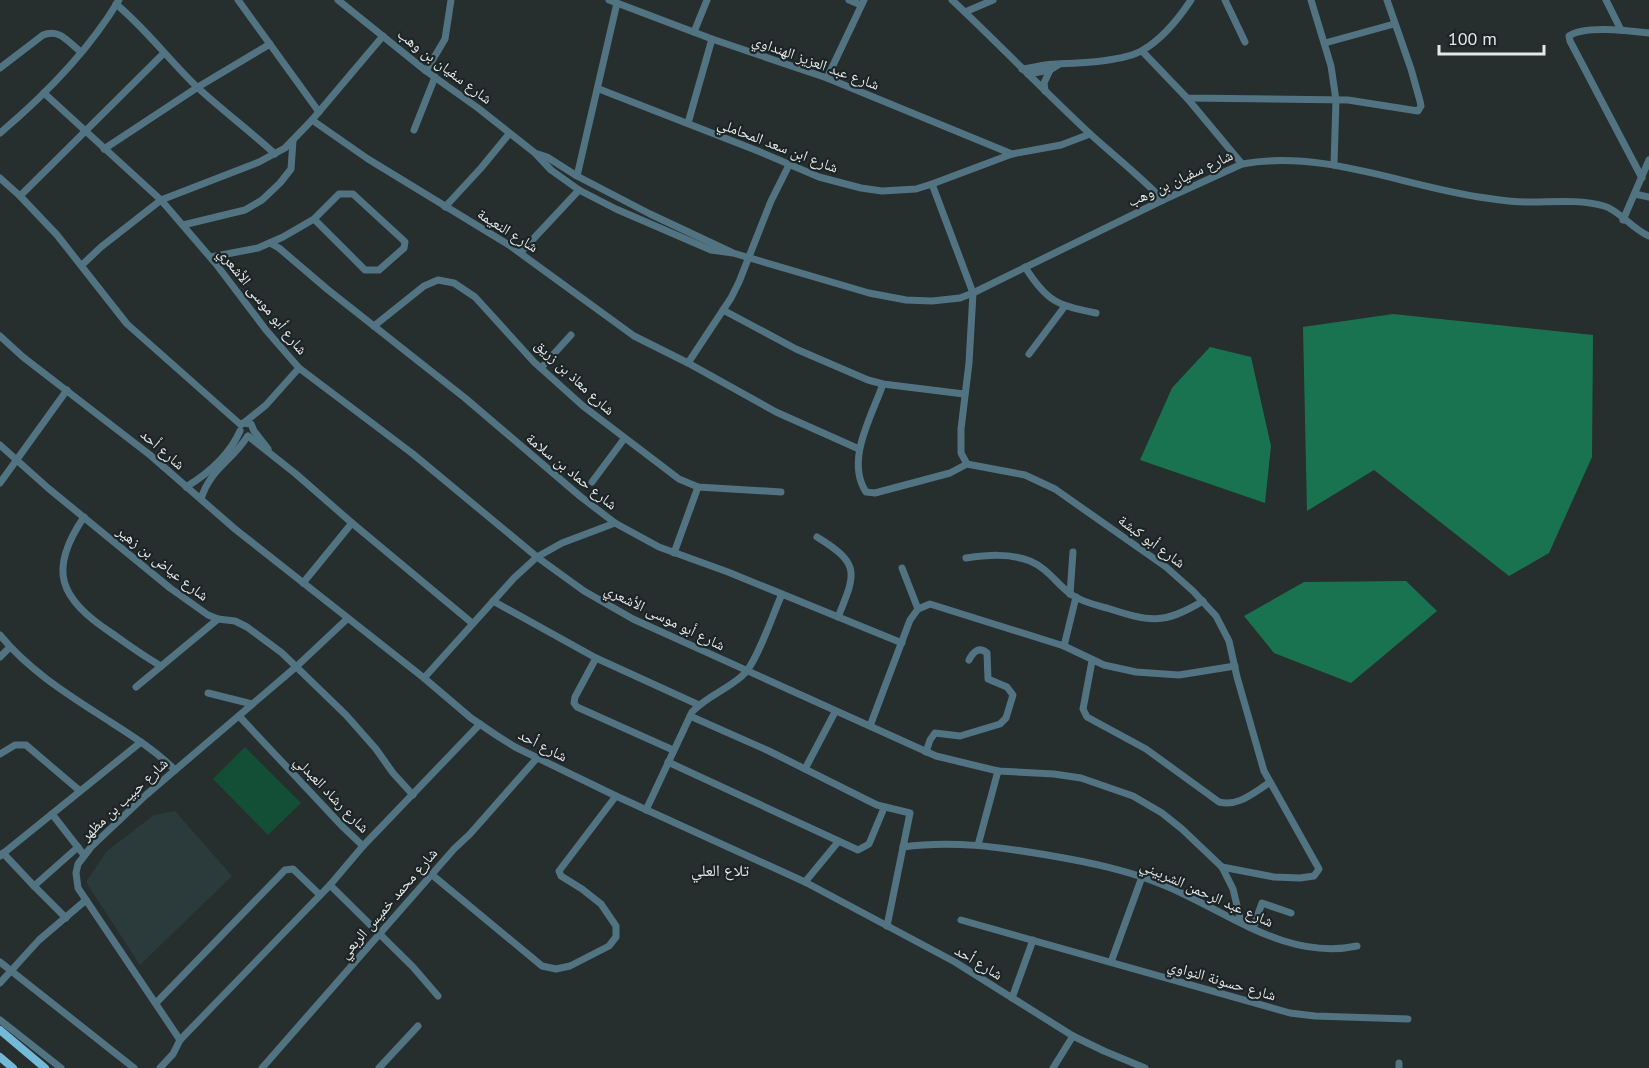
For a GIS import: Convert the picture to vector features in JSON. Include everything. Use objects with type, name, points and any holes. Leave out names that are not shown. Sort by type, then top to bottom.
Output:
[{"type":"main road","points":[[0,1030],[45,1068]]},
{"type":"main road","points":[[0,1058],[13,1068]]},
{"type":"street","points":[[238,0],[319,112]]},
{"type":"street","name":"شارع سفيان بن وهب","points":[[338,0],[426,71],[478,108],[535,153],[551,170],[579,190],[629,215],[711,250],[733,253]]},
{"type":"street","points":[[426,71],[445,39],[451,0]]},
{"type":"street","name":"شارع عبد العزيز الهنداوي","points":[[609,0],[712,39],[827,78],[1012,154]]},
{"type":"street","points":[[694,32],[707,0]]},
{"type":"street","points":[[827,78],[862,3],[849,0]]},
{"type":"street","points":[[952,0],[1090,134],[1163,200]]},
{"type":"street","points":[[965,12],[993,0]]},
{"type":"street","points":[[1025,72],[1060,64],[1099,61],[1142,51],[1167,29],[1191,0]]},
{"type":"street","points":[[1225,0],[1245,42]]},
{"type":"street","points":[[1311,0],[1331,66],[1336,100],[1334,165]]},
{"type":"street","points":[[1187,98],[1348,100],[1412,111],[1420,110],[1420,101],[1411,69],[1387,0]]},
{"type":"street","points":[[1606,0],[1621,30]]},
{"type":"street","points":[[0,133],[44,93],[81,52],[118,2],[198,87],[275,154]]},
{"type":"street","points":[[578,176],[617,3]]},
{"type":"street","points":[[1325,43],[1394,24]]},
{"type":"street","points":[[1642,178],[1616,133],[1569,36],[1580,31],[1621,30],[1649,33]]},
{"type":"street","points":[[0,68],[43,35],[51,32],[58,33],[81,52]]},
{"type":"street","points":[[82,265],[101,247],[161,200],[275,154],[293,141],[383,36]]},
{"type":"street","points":[[688,123],[712,39]]},
{"type":"street","points":[[105,149],[198,87],[270,44]]},
{"type":"street","points":[[1142,51],[1187,98],[1242,164]]},
{"type":"street","points":[[20,196],[164,53]]},
{"type":"street","points":[[1025,72],[1050,70],[1060,64]]},
{"type":"street","points":[[1045,91],[1044,82],[1050,70]]},
{"type":"street","points":[[414,130],[435,77]]},
{"type":"street","name":"شارع ابن سعد المحاملي","points":[[598,89],[819,177],[861,188],[899,191],[932,184],[1012,154],[1061,145],[1090,134]]},
{"type":"street","name":"شارع أبو موسى الأشعري","points":[[44,93],[161,200],[211,257],[266,330],[299,368],[413,454],[537,557],[584,591],[623,614],[746,672],[926,752],[951,761],[998,771],[1081,778],[1133,796],[1169,819],[1222,867],[1233,889],[1240,922]]},
{"type":"street","name":"شارع النعيمة","points":[[312,120],[368,159],[520,252],[613,323],[655,348],[688,363],[776,412],[859,449]]},
{"type":"street","points":[[445,207],[509,134]]},
{"type":"street","points":[[183,225],[245,210],[262,200],[291,169],[293,141]]},
{"type":"street","name":"شارع سفيان بن وهب","points":[[535,153],[547,157],[659,219],[733,253],[886,297],[932,301],[960,298],[973,293],[1242,164],[1277,161],[1334,165],[1485,198],[1524,202],[1571,201],[1607,206],[1631,227],[1649,237]]},
{"type":"street","points":[[1623,220],[1649,160]]},
{"type":"street","points":[[688,363],[739,282],[771,201],[789,165]]},
{"type":"street","points":[[0,178],[20,196],[82,265],[127,324],[242,426]]},
{"type":"street","points":[[883,384],[857,458],[858,472],[864,490],[869,493],[950,473],[967,464],[962,458],[960,441],[969,363],[973,293],[932,184]]},
{"type":"street","points":[[520,252],[579,190]]},
{"type":"street","points":[[211,257],[270,243],[314,219],[339,194],[349,193],[402,239],[404,248],[379,270],[365,270],[314,219]]},
{"type":"street","points":[[1635,194],[1649,197]]},
{"type":"street","name":"شارع حماد بن سلامة","points":[[270,243],[465,398],[615,523],[652,544],[902,643]]},
{"type":"street","points":[[1025,267],[1036,286],[1046,296],[1065,306],[1096,314]]},
{"type":"street","name":"شارع معاذ بن زريق","points":[[374,326],[424,286],[438,280],[446,280],[475,297],[541,368],[583,406],[679,479],[698,487],[781,492]]},
{"type":"street","points":[[1029,354],[1065,306]]},
{"type":"street","points":[[723,310],[801,351],[868,380],[964,394]]},
{"type":"street","points":[[541,368],[572,335]]},
{"type":"street","name":"شارع أحد","points":[[0,336],[23,357],[150,454],[235,529],[347,619],[480,724],[515,747],[646,810],[805,882],[955,962],[1073,1036],[1145,1068]]},
{"type":"street","points":[[186,487],[203,476],[222,458],[231,447],[242,426],[266,405],[299,368]]},
{"type":"street","points":[[0,483],[67,390]]},
{"type":"street","points":[[201,499],[209,480],[251,433],[266,405]]},
{"type":"street","points":[[242,426],[251,424],[251,433],[272,453],[472,623]]},
{"type":"street","points":[[242,426],[241,434],[251,433]]},
{"type":"street","points":[[592,482],[624,439]]},
{"type":"street","name":"شارع عياض بن زهير","points":[[0,445],[170,588],[203,612],[218,619],[235,621],[248,627],[297,666],[346,715],[412,795]]},
{"type":"street","name":"شارع أبو كبشة","points":[[967,464],[1025,475],[1055,489],[1166,567],[1203,602],[1224,629],[1257,751],[1269,783],[1316,862],[1319,872],[1308,877],[1288,878],[1222,867]]},
{"type":"street","points":[[674,553],[698,487]]},
{"type":"street","points":[[84,518],[74,532],[63,559],[63,578],[69,596],[96,622],[161,666]]},
{"type":"street","points":[[303,583],[352,523]]},
{"type":"street","points":[[424,678],[472,623],[537,557],[562,543],[615,523]]},
{"type":"street","points":[[816,537],[842,554],[852,570],[850,586],[838,617]]},
{"type":"street","points":[[1065,646],[1073,596],[1073,552]]},
{"type":"street","points":[[966,558],[1004,555],[1030,561],[1042,567],[1073,596],[1124,614],[1150,620],[1173,617],[1203,602]]},
{"type":"street","points":[[902,568],[918,609]]},
{"type":"street","points":[[646,810],[690,716],[699,705],[746,672],[782,594]]},
{"type":"street","points":[[493,601],[596,658],[699,705]]},
{"type":"street","points":[[870,726],[910,620],[918,609],[926,604],[938,605],[1065,646],[1092,661],[1136,672],[1179,675],[1234,666]]},
{"type":"street","points":[[136,687],[218,619]]},
{"type":"street","name":"شارع حبيب بن مظهر","points":[[180,1040],[78,888],[76,881],[78,864],[84,855],[175,770],[297,666],[347,619]]},
{"type":"street","points":[[0,634],[10,647],[56,686],[154,750],[175,770]]},
{"type":"street","points":[[0,657],[10,647]]},
{"type":"street","points":[[926,752],[935,733],[964,735],[996,726],[1006,717],[1013,695],[1007,687],[988,679],[987,653],[984,650],[977,650],[972,652],[969,660]]},
{"type":"street","points":[[596,658],[575,696],[574,703],[577,707],[673,750]]},
{"type":"street","points":[[1092,661],[1083,709],[1087,717],[1146,749],[1219,802],[1228,805],[1236,803],[1269,783]]},
{"type":"street","points":[[208,693],[252,704]]},
{"type":"street","points":[[805,770],[835,712]]},
{"type":"street","name":"شارع رشاد العبدلي","points":[[160,1068],[173,1054],[180,1040],[330,885],[363,846],[239,716]]},
{"type":"street","points":[[690,716],[769,751],[884,808],[908,812],[910,816],[886,926]]},
{"type":"street","points":[[363,846],[480,724]]},
{"type":"street","points":[[66,918],[2,854],[141,742]]},
{"type":"street","points":[[0,754],[15,746],[26,744],[80,791]]},
{"type":"street","name":"شارع محمد خميس الربعي","points":[[262,1068],[431,874],[537,758]]},
{"type":"street","points":[[668,762],[858,850],[869,844],[884,808]]},
{"type":"street","points":[[978,845],[998,771]]},
{"type":"street","points":[[431,874],[542,966],[556,969],[570,966],[609,946],[616,937],[616,926],[601,904],[561,876],[559,871],[616,796]]},
{"type":"street","points":[[52,814],[84,855]]},
{"type":"street","points":[[805,882],[838,842]]},
{"type":"street","name":"شارع عبد الرحمن الشربيني","points":[[903,847],[933,843],[978,845],[1066,858],[1114,868],[1166,886],[1253,928],[1298,946],[1334,949],[1357,946]]},
{"type":"street","points":[[34,886],[78,847]]},
{"type":"street","points":[[156,1003],[285,870],[293,869],[320,895]]},
{"type":"street","points":[[1111,962],[1142,877]]},
{"type":"street","points":[[330,885],[438,996]]},
{"type":"street","points":[[0,983],[39,940],[86,900]]},
{"type":"street","points":[[1253,928],[1262,903],[1291,913]]},
{"type":"street","name":"شارع حسونة النواوي","points":[[962,920],[1290,1013],[1324,1017],[1407,1019]]},
{"type":"street","points":[[1012,998],[1033,939]]},
{"type":"street","points":[[0,962],[134,1068]]},
{"type":"street","points":[[0,1020],[61,1068]]},
{"type":"street","points":[[379,1068],[418,1026]]},
{"type":"street","points":[[1053,1068],[1073,1036]]},
{"type":"street","points":[[1120,1068],[1122,1059]]},
{"type":"shaded area","points":[[175,811],[232,876],[140,965],[86,882],[107,851],[154,815]]},
{"type":"green space","points":[[1393,314],[1593,335],[1592,457],[1549,553],[1509,576],[1374,470],[1307,511],[1303,327]]},
{"type":"green space","points":[[1210,347],[1251,357],[1271,446],[1265,503],[1140,460],[1172,388]]},
{"type":"green space","points":[[1406,581],[1437,611],[1351,683],[1274,653],[1244,616],[1304,582]]},
{"type":"green space","points":[[245,747],[301,803],[268,835],[213,779]]},
{"type":"district","name":"تلاع العلي","points":[[720,870]]}]
